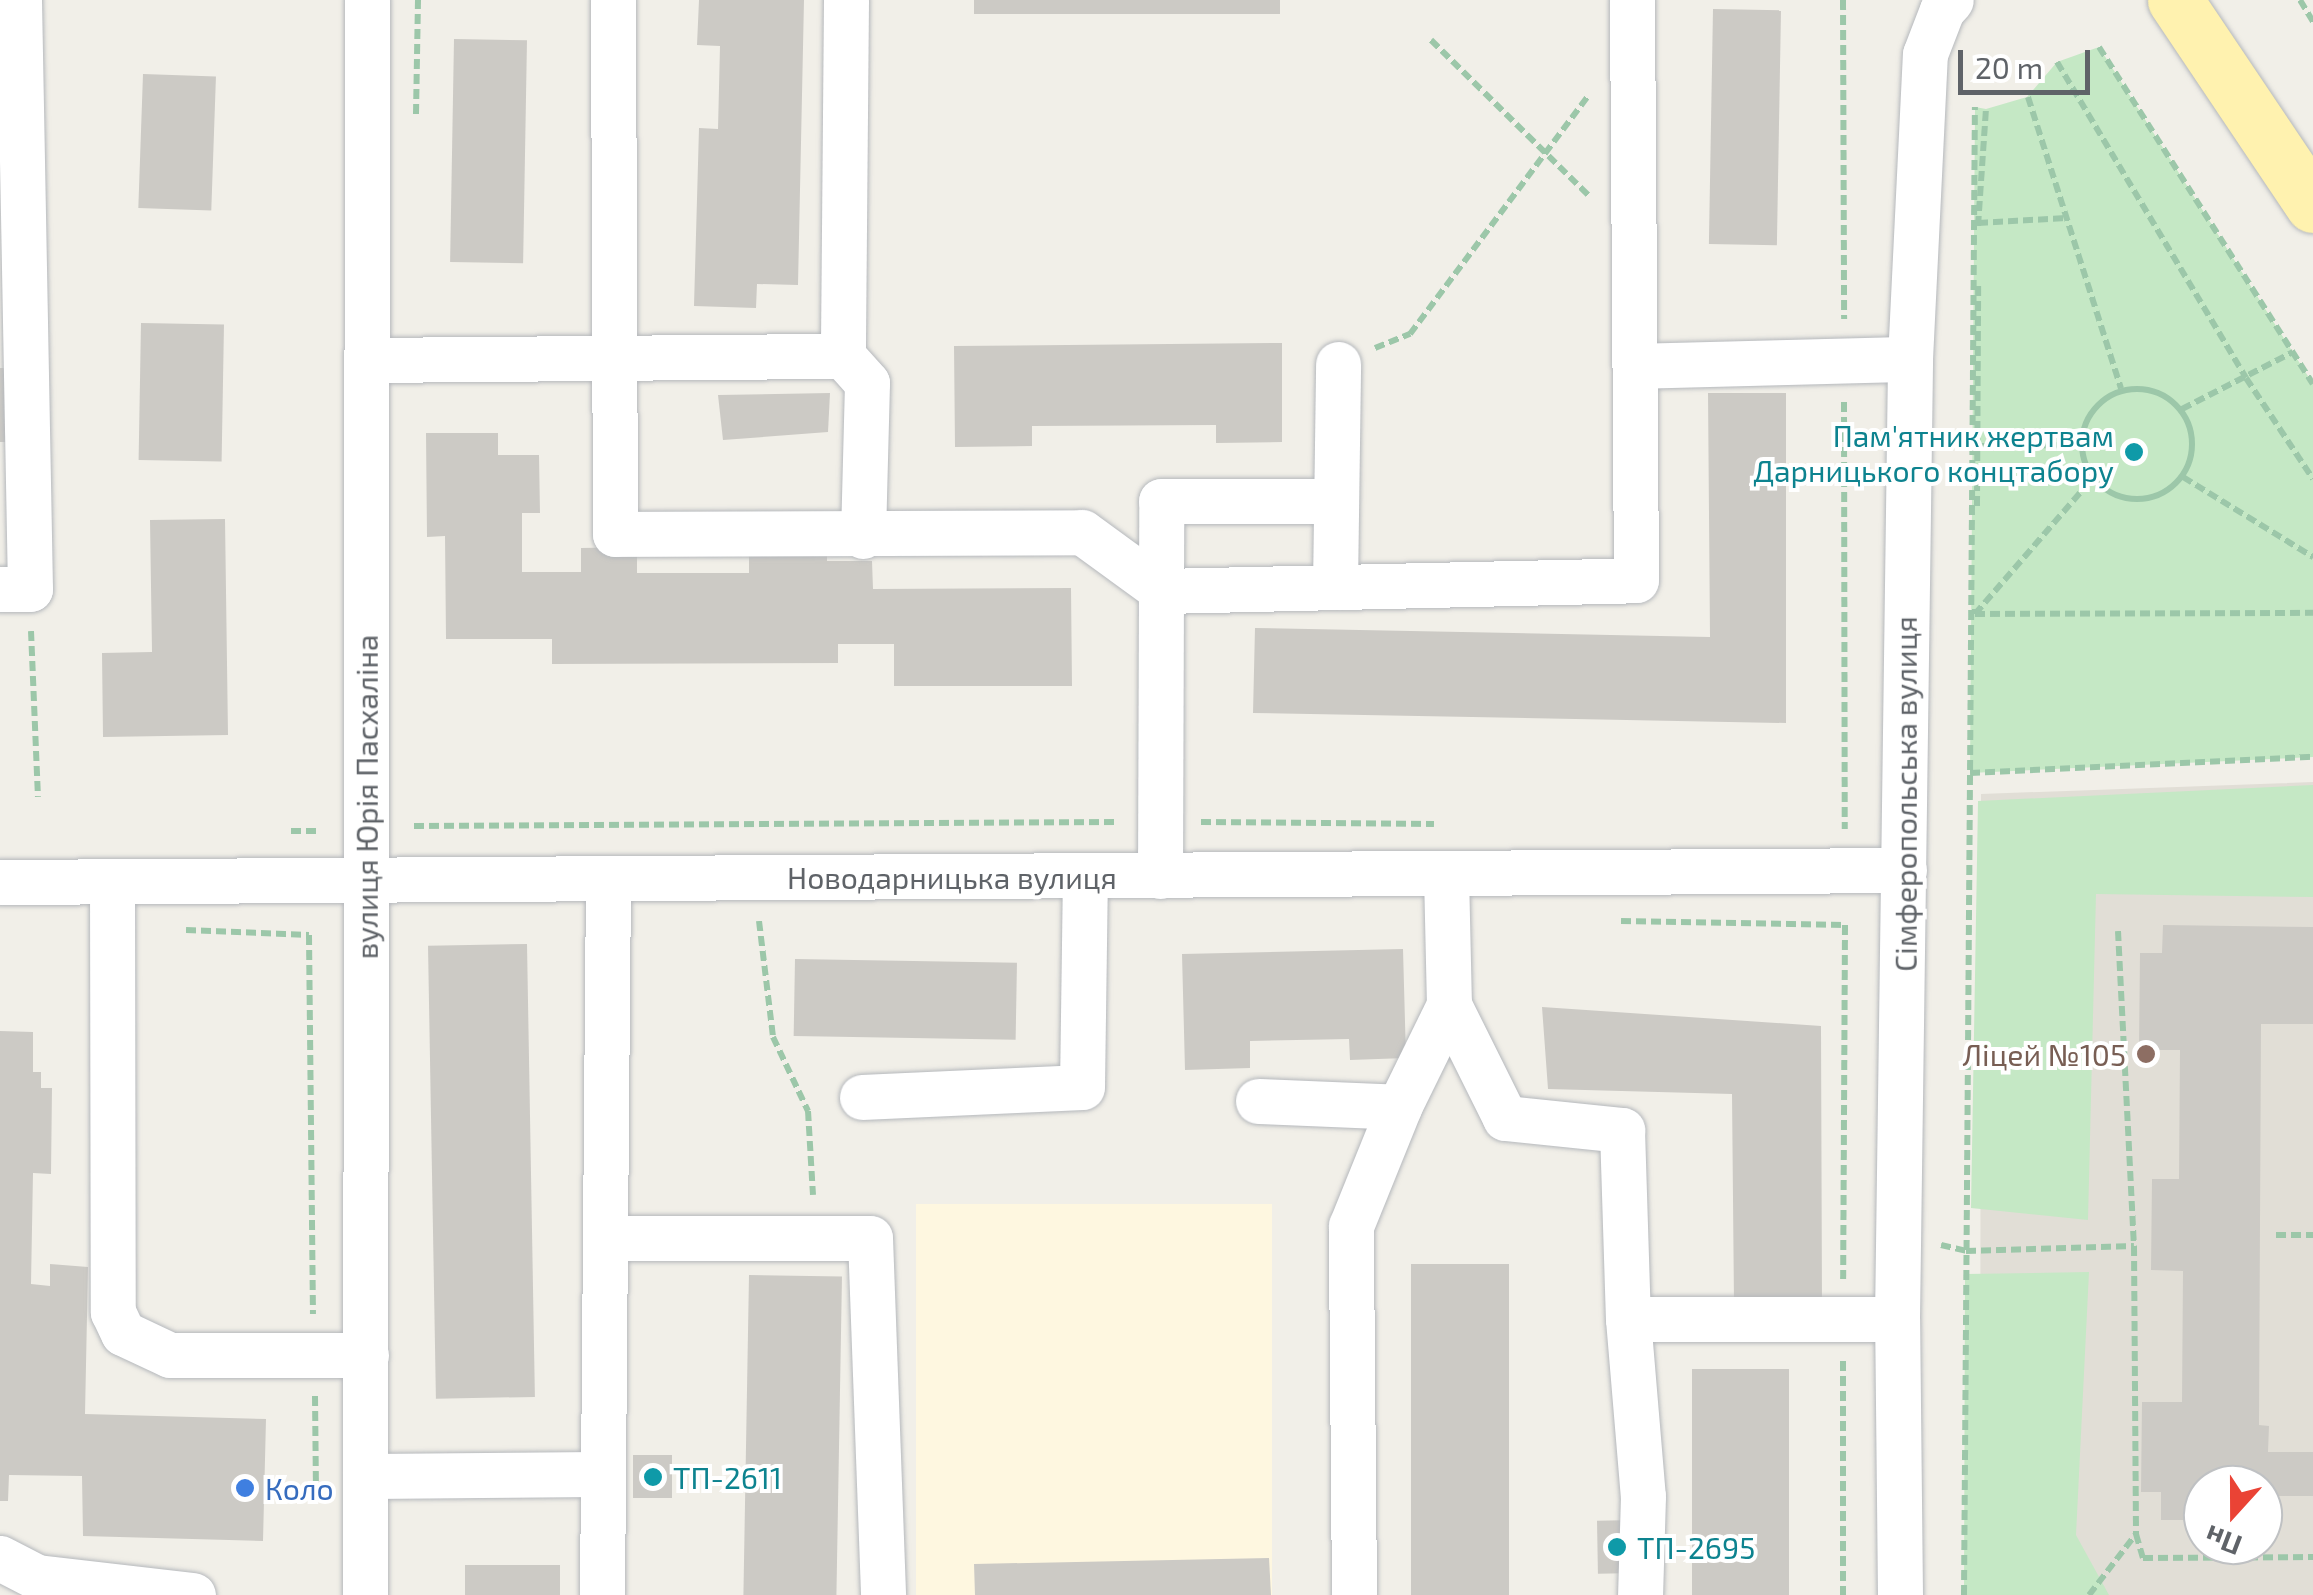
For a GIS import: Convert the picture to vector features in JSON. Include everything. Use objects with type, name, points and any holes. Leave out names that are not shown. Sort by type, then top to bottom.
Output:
[{"type":"main road","points":[[2175,0],[2313,205]]},
{"type":"street","points":[[15,589],[20,0]]},
{"type":"street","name":"вулиця Юрія Пасхаліна","points":[[365,1595],[367,0]]},
{"type":"street","points":[[613,0],[614,534],[862,536],[1082,532],[1163,591],[1636,580],[1632,18]]},
{"type":"street","points":[[846,0],[843,356],[867,383],[862,536]]},
{"type":"street","name":"Сімферопольська вулиця","points":[[1900,1595],[1897,1319],[1910,359],[1925,54],[1942,10],[1950,0]]},
{"type":"street","points":[[366,360],[843,356]]},
{"type":"street","points":[[1635,366],[1910,359]]},
{"type":"street","points":[[1335,587],[1338,364]]},
{"type":"street","points":[[1160,876],[1161,501],[1336,501]]},
{"type":"street","name":"Новодарницька вулиця","points":[[0,882],[1904,870]]},
{"type":"street","points":[[1446,874],[1449,1005],[1505,1118],[1622,1130],[1628,1319],[1644,1496],[1640,1595]]},
{"type":"street","points":[[862,1097],[1082,1087],[1085,876]]},
{"type":"street","points":[[602,1595],[608,880]]},
{"type":"street","points":[[112,881],[114,1312],[124,1333],[170,1355],[366,1356]]},
{"type":"street","points":[[1354,1595],[1350,1226],[1399,1107],[1449,1005]]},
{"type":"street","points":[[1258,1101],[1399,1107]]},
{"type":"street","points":[[604,1238],[870,1238],[883,1595]]},
{"type":"street","points":[[1628,1319],[1897,1319]]},
{"type":"street","points":[[365,1476],[603,1474]]},
{"type":"street","points":[[0,1558],[37,1577],[192,1595]]},
{"type":"path","points":[[1842,0],[1843,1595]]},
{"type":"path","points":[[2300,0],[2313,22]]},
{"type":"path","points":[[1338,364],[1410,334],[1547,150],[1632,18]]},
{"type":"path","points":[[1431,40],[1547,150],[1634,245]]},
{"type":"path","points":[[2099,47],[2313,384]]},
{"type":"path","points":[[2058,62],[2246,378],[2313,479]]},
{"type":"path","points":[[2028,98],[2120,390]]},
{"type":"path","points":[[1964,1595],[1975,107]]},
{"type":"path","points":[[1971,679],[1978,445],[1978,222],[1986,109]]},
{"type":"path","points":[[1978,222],[2066,218]]},
{"type":"path","points":[[1974,237],[1978,222]]},
{"type":"path","points":[[2182,409],[2293,352]]},
{"type":"path","points":[[2153,389],[2182,409],[2193,438],[2183,476],[2156,498],[2116,496],[2092,478],[2080,445],[2089,414],[2120,390],[2153,389]]},
{"type":"path","points":[[1973,458],[1978,445]]},
{"type":"path","points":[[1978,445],[2080,445]]},
{"type":"path","points":[[2183,476],[2313,558]]},
{"type":"path","points":[[1975,614],[2092,478]]},
{"type":"path","points":[[15,589],[38,796]]},
{"type":"path","points":[[1975,614],[2313,612]]},
{"type":"path","points":[[1970,773],[2313,757]]},
{"type":"path","points":[[759,920],[773,1037],[808,1111],[812,1238]]},
{"type":"path","points":[[1844,925],[1905,928]]},
{"type":"path","points":[[2118,931],[2134,1246],[2136,1534],[2143,1558],[2313,1557]]},
{"type":"path","points":[[310,935],[316,1495]]},
{"type":"path","points":[[2276,1236],[2313,1235]]},
{"type":"path","points":[[1966,1251],[2134,1246]]},
{"type":"path","points":[[2089,1595],[2136,1534]]},
{"type":"shaded area","name":"Ліцей №105","points":[[2313,782],[2313,1595],[1980,1595],[1981,794]]},
{"type":"shaded area","points":[[916,1204],[1272,1204],[1272,1595],[916,1595]]},
{"type":"green space","points":[[2099,47],[2313,384],[2313,757],[1970,773],[1975,107],[1986,109],[2027,97],[2057,62]]},
{"type":"green space","points":[[2313,785],[2313,897],[2096,894],[2088,1220],[1971,1208],[1978,801]]},
{"type":"green space","points":[[2089,1272],[2076,1535],[2109,1595],[1964,1595],[1965,1274]]},
{"type":"building","points":[[699,0],[804,0],[798,285],[757,284],[756,308],[694,306],[699,128],[718,129],[720,46],[697,45]]},
{"type":"building","points":[[974,0],[1280,0],[1280,14],[974,14]]},
{"type":"building","points":[[1713,9],[1781,10],[1777,245],[1709,244]]},
{"type":"building","points":[[454,39],[527,40],[523,263],[450,262]]},
{"type":"building","points":[[143,74],[216,77],[211,210],[138,208]]},
{"type":"building","points":[[141,323],[224,324],[222,461],[139,460]]},
{"type":"building","points":[[1282,343],[1282,442],[1216,443],[1216,425],[1032,426],[1032,446],[955,447],[954,346]]},
{"type":"building","points":[[0,368],[24,368],[24,442],[0,442]]},
{"type":"building","points":[[830,393],[828,432],[723,440],[718,395]]},
{"type":"building","points":[[1708,393],[1786,393],[1786,723],[1253,713],[1255,628],[1710,637]]},
{"type":"building","points":[[426,433],[498,433],[498,455],[539,455],[540,513],[522,513],[522,572],[581,572],[581,548],[637,547],[637,573],[749,573],[749,540],[827,540],[827,561],[872,561],[873,589],[1071,588],[1072,686],[894,686],[894,644],[838,644],[838,663],[552,664],[552,639],[446,639],[445,536],[427,537]]},
{"type":"building","points":[[225,519],[228,735],[103,737],[102,653],[152,652],[150,520]]},
{"type":"building","points":[[2163,925],[2313,927],[2313,1024],[2261,1024],[2259,1425],[2269,1426],[2268,1452],[2313,1452],[2313,1496],[2283,1496],[2283,1465],[2183,1465],[2183,1520],[2161,1520],[2161,1492],[2141,1492],[2142,1402],[2182,1402],[2183,1271],[2151,1270],[2152,1179],[2179,1179],[2180,1050],[2139,1050],[2140,953],[2162,953]]},
{"type":"building","points":[[527,944],[535,1397],[436,1399],[428,946]]},
{"type":"building","points":[[1403,949],[1406,1058],[1350,1060],[1349,1039],[1250,1041],[1250,1068],[1185,1070],[1182,954]]},
{"type":"building","points":[[795,959],[1017,963],[1016,1040],[794,1036]]},
{"type":"building","points":[[1542,1007],[1821,1026],[1822,1307],[1734,1304],[1732,1094],[1548,1089]]},
{"type":"building","points":[[0,1031],[33,1032],[33,1072],[41,1072],[41,1088],[52,1088],[51,1174],[33,1173],[31,1284],[50,1286],[50,1264],[88,1267],[85,1414],[266,1419],[263,1541],[83,1536],[82,1476],[9,1475],[8,1501],[0,1501]]},
{"type":"building","points":[[1411,1264],[1509,1264],[1509,1595],[1411,1595]]},
{"type":"building","points":[[749,1275],[842,1277],[836,1595],[743,1595]]},
{"type":"building","points":[[1692,1369],[1789,1369],[1789,1595],[1692,1595]]},
{"type":"building","name":"ТП-2611","points":[[633,1455],[672,1455],[672,1498],[633,1498]]},
{"type":"building","name":"ТП-2695","points":[[1635,1520],[1636,1573],[1598,1574],[1597,1521]]},
{"type":"building","points":[[1269,1558],[1271,1595],[975,1595],[974,1564]]},
{"type":"building","points":[[465,1565],[560,1565],[560,1595],[465,1595]]},
{"type":"place","name":"Пам'ятник жертвам Дарницького концтабору","points":[[2134,452]]},
{"type":"place","name":"Ліцей №105","points":[[2146,1054]]},
{"type":"place","name":"ТП-2611","points":[[653,1477]]},
{"type":"place","name":"Коло","points":[[245,1488]]},
{"type":"place","name":"ТП-2695","points":[[1617,1547]]}]
